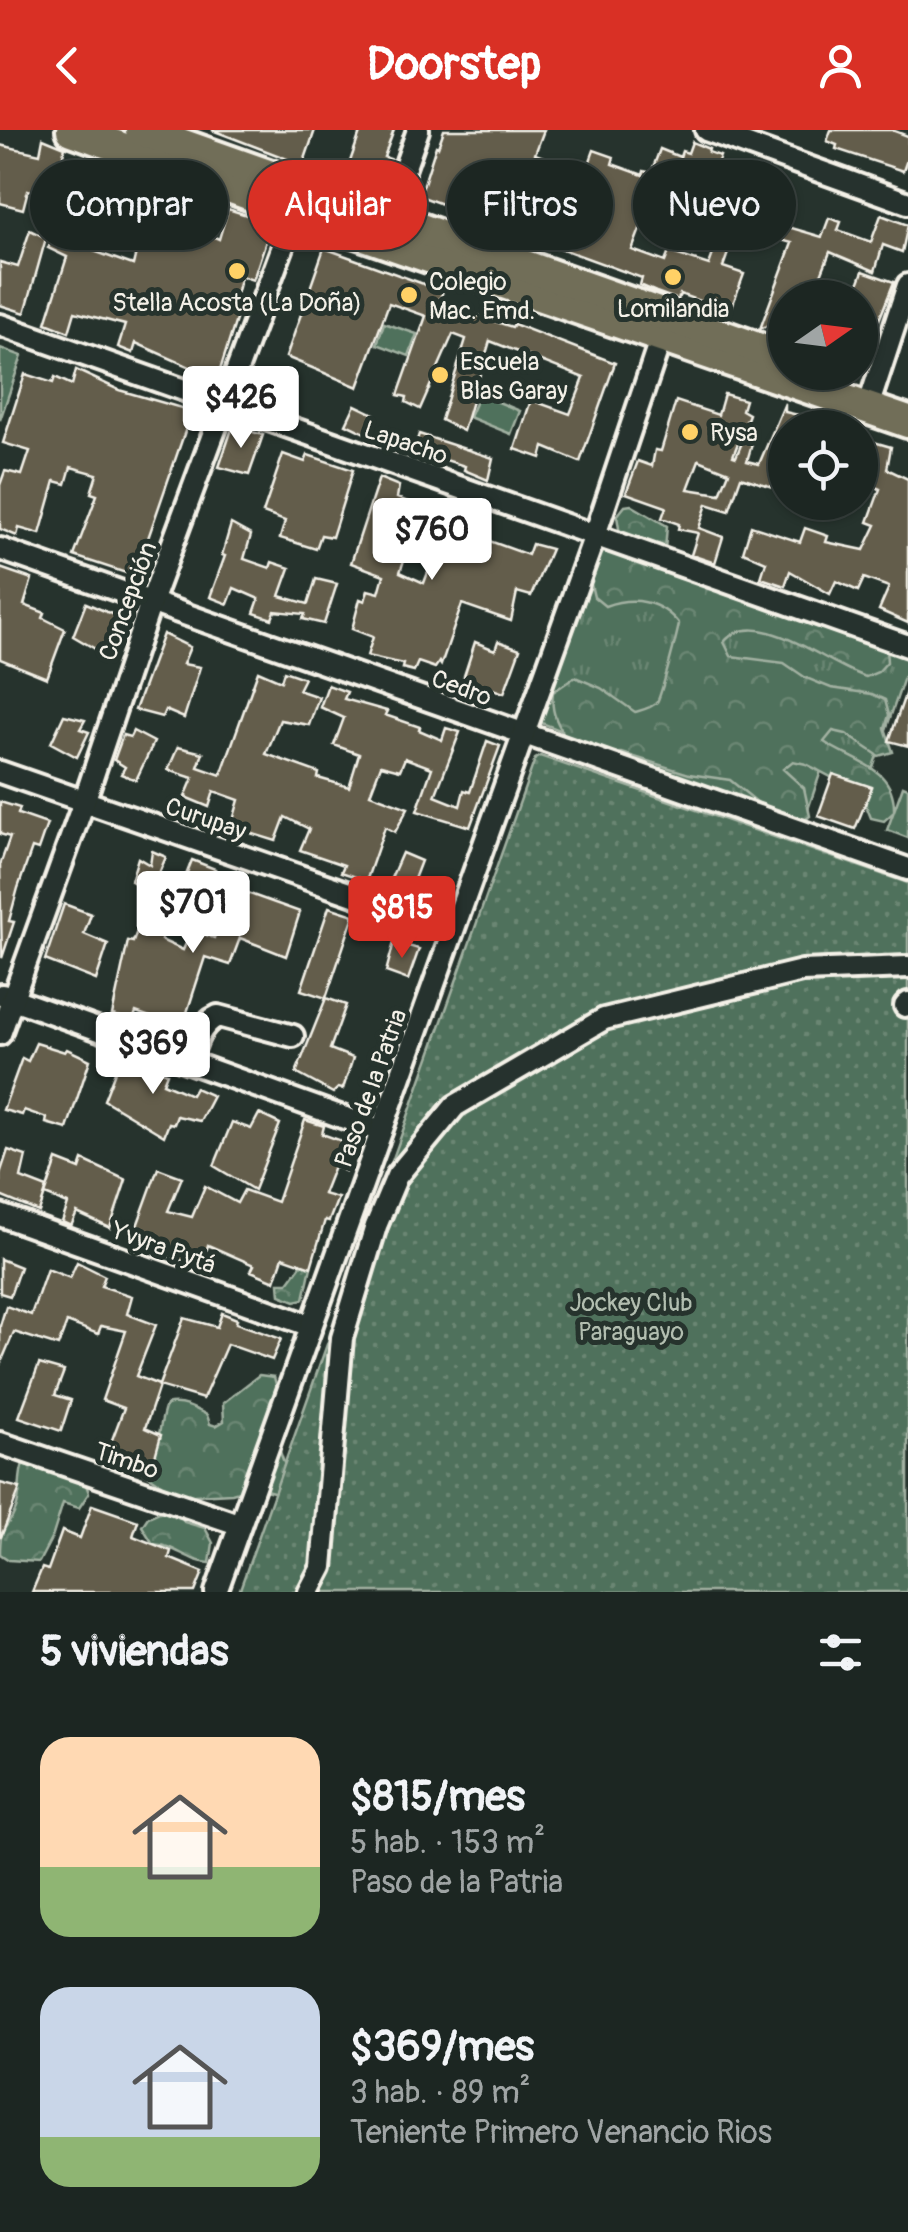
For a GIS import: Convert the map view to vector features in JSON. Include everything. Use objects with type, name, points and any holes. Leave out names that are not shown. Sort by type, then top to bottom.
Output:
[{"type":"highway","points":[[72,130],[248,183]]},
{"type":"highway","points":[[141,130],[248,176]]},
{"type":"highway","points":[[427,243],[872,398],[908,402]]},
{"type":"highway","points":[[664,327],[768,354]]},
{"type":"highway","points":[[858,390],[908,422]]},
{"type":"street","points":[[408,160],[418,130]]},
{"type":"street","points":[[706,130],[908,203]]},
{"type":"street","name":"Concepción","points":[[0,1034],[6,996],[84,802],[152,602],[282,250]]},
{"type":"street","points":[[872,398],[908,285]]},
{"type":"street","name":"Lapacho","points":[[0,325],[908,646]]},
{"type":"street","name":"Paso de la Patria","points":[[216,1592],[595,535],[664,327]]},
{"type":"street","name":"Cedro","points":[[0,549],[908,869]]},
{"type":"street","name":"Curupay","points":[[0,772],[452,929]]},
{"type":"street","points":[[309,1592],[322,1567],[342,1338],[376,1226],[397,1176],[455,1106],[604,1019],[802,971],[908,968]]},
{"type":"street","points":[[6,996],[381,1131]]},
{"type":"street","points":[[190,1062],[193,1046],[208,1021],[218,1016],[293,1036]]},
{"type":"street","name":"Yvyra Pytá","points":[[0,1215],[311,1326]]},
{"type":"street","name":"Timbo","points":[[0,1443],[238,1524]]},
{"type":"green space","points":[[384,323],[417,334],[409,356],[377,344]]},
{"type":"green space","points":[[0,348],[22,356],[0,420]]},
{"type":"green space","points":[[479,394],[520,411],[511,434],[469,417]]},
{"type":"green space","points":[[631,505],[667,526],[665,550],[620,535],[617,516]]},
{"type":"green space","points":[[618,549],[886,648],[887,662],[866,677],[774,633],[738,632],[724,642],[731,656],[784,663],[831,688],[872,694],[885,700],[889,715],[885,728],[893,752],[879,756],[846,734],[833,731],[824,742],[881,776],[893,797],[894,812],[884,821],[871,818],[861,793],[793,761],[783,769],[804,788],[810,816],[800,824],[763,807],[730,780],[689,774],[622,753],[609,754],[571,745],[554,714],[553,692],[575,677],[601,688],[635,712],[650,707],[659,697],[678,630],[679,624],[672,616],[655,605],[626,601],[605,606],[594,597],[588,572],[604,551]]},
{"type":"green space","points":[[604,551],[908,650],[908,666],[871,773],[825,759],[803,824],[539,722]]},
{"type":"green space","name":"Jockey Club Paraguayo","points":[[540,756],[908,883],[908,1592],[239,1592],[535,759]]},
{"type":"green space","points":[[903,786],[908,788],[908,838],[887,830]]},
{"type":"green space","points":[[302,1264],[311,1267],[304,1299],[295,1301],[280,1295],[279,1283],[288,1283]]},
{"type":"green space","points":[[259,1375],[274,1377],[278,1392],[269,1420],[289,1477],[278,1493],[252,1487],[232,1493],[195,1495],[176,1503],[184,1522],[205,1528],[213,1543],[210,1563],[153,1544],[142,1526],[148,1517],[164,1510],[161,1484],[138,1468],[153,1463],[166,1405],[192,1408],[207,1415],[210,1424],[216,1426],[224,1421],[223,1403]]},
{"type":"green space","points":[[24,1461],[72,1472],[89,1493],[79,1508],[63,1503],[39,1562],[9,1560],[0,1554],[3,1532],[18,1503]]},
{"type":"building","points":[[212,130],[315,130],[305,160],[290,160]]},
{"type":"building","points":[[361,130],[394,130],[384,157],[393,160],[351,160]]},
{"type":"building","points":[[444,130],[544,130],[535,154],[552,160],[447,160],[447,206],[427,199],[427,174]]},
{"type":"building","points":[[831,130],[892,130],[908,136],[903,171],[836,149],[837,145],[827,141]]},
{"type":"building","points":[[43,138],[65,147],[62,160],[30,160],[30,190],[23,209],[0,203],[0,145],[40,154]]},
{"type":"building","points":[[692,142],[720,156],[719,160],[656,160],[660,149],[680,157],[682,151],[688,153]]},
{"type":"building","points":[[594,150],[614,157],[613,160],[590,160]]},
{"type":"building","points":[[613,164],[633,171],[632,250],[665,262],[669,252],[709,265],[714,250],[729,250],[723,267],[744,274],[730,312],[680,294],[678,300],[656,292],[640,285],[642,278],[565,250],[613,250]]},
{"type":"building","points":[[228,209],[248,215],[248,250],[263,250],[253,280],[241,276],[234,302],[241,304],[216,383],[188,374],[190,367],[136,343],[133,353],[118,347],[125,325],[75,312],[69,332],[46,323],[67,257],[52,250],[91,250],[133,265],[137,250],[228,250]]},
{"type":"building","points":[[881,215],[908,225],[902,252],[883,245],[875,271],[830,252],[819,280],[778,280],[789,250],[796,250],[796,229],[822,237],[829,218],[841,222],[838,230],[871,242]]},
{"type":"building","points":[[30,230],[30,250],[43,250],[25,313],[0,305],[0,262],[18,267]]},
{"type":"building","points":[[323,250],[330,250],[443,291],[439,301],[464,311],[512,327],[514,324],[615,363],[580,462],[544,447],[541,458],[515,449],[531,400],[570,414],[584,378],[490,341],[463,431],[441,420],[466,339],[453,334],[420,409],[406,402],[407,397],[398,395],[426,316],[389,303],[358,387],[286,357]]},
{"type":"building","points":[[863,271],[894,282],[878,322],[878,280],[860,280]]},
{"type":"building","points":[[768,308],[768,326],[760,329]]},
{"type":"building","points":[[76,370],[119,390],[192,411],[135,576],[74,556],[97,495],[91,493],[97,474],[71,467],[66,484],[55,481],[40,534],[19,528],[17,536],[0,529],[0,485],[5,471],[22,475],[30,451],[3,443],[25,374],[53,383],[55,377],[72,385]]},
{"type":"building","points":[[724,394],[745,400],[742,410],[749,414],[733,456],[736,457],[743,440],[752,444],[747,461],[759,464],[768,443],[768,486],[741,477],[729,511],[707,504],[699,528],[723,537],[715,563],[691,555],[698,533],[678,529],[679,524],[662,518],[666,507],[626,493],[638,461],[652,466],[655,450],[661,451],[676,401],[718,415]],"holes":[[[699,460],[729,472],[720,494],[688,489]]]},
{"type":"building","points":[[355,405],[374,414],[367,434],[346,424]]},
{"type":"building","points":[[233,426],[263,435],[249,475],[219,467]]},
{"type":"building","points":[[419,434],[493,458],[488,480],[464,470],[465,466],[414,450]]},
{"type":"building","points":[[878,443],[891,447],[887,469],[908,479],[908,623],[879,610],[889,587],[864,578],[858,591],[836,581],[830,594],[790,571],[785,586],[761,578],[766,562],[743,552],[751,526],[800,542],[805,528],[828,536],[826,542],[864,550],[876,525],[869,520],[878,520]]},
{"type":"building","points":[[283,454],[305,462],[308,455],[353,470],[332,537],[321,535],[316,549],[280,538],[285,521],[263,513]]},
{"type":"building","points":[[379,478],[399,486],[397,498],[422,507],[400,572],[424,583],[440,541],[459,549],[465,532],[528,555],[532,544],[551,549],[531,596],[517,592],[511,621],[462,604],[441,665],[439,662],[435,668],[418,662],[414,671],[402,668],[403,664],[367,656],[373,637],[352,629],[360,599],[365,601],[368,590],[379,593],[384,575],[351,563]]},
{"type":"building","points":[[231,524],[251,535],[244,559],[270,568],[272,562],[290,568],[280,596],[308,604],[316,579],[337,584],[324,624],[303,619],[305,614],[275,611],[272,619],[254,613],[259,599],[234,588],[228,604],[210,597],[225,556],[222,555]]},
{"type":"building","points":[[0,568],[32,579],[24,605],[45,613],[43,618],[65,629],[47,678],[0,659]]},
{"type":"building","points":[[86,603],[123,619],[109,657],[73,636]]},
{"type":"building","points":[[163,634],[190,647],[183,664],[200,667],[184,718],[165,710],[162,717],[135,710]]},
{"type":"building","points":[[498,641],[520,649],[504,693],[463,679],[475,642],[495,650]]},
{"type":"building","points":[[258,671],[281,681],[284,671],[304,678],[298,690],[319,697],[309,725],[280,720],[266,754],[319,773],[318,778],[349,787],[359,754],[334,745],[344,718],[320,707],[328,685],[347,692],[344,699],[387,711],[385,715],[420,727],[419,730],[442,740],[446,728],[460,732],[435,796],[460,806],[464,790],[470,792],[487,741],[500,746],[470,827],[417,811],[432,768],[405,758],[400,770],[381,765],[370,794],[408,808],[395,832],[385,827],[367,879],[362,879],[341,872],[344,865],[300,850],[309,829],[285,817],[276,841],[231,827],[239,800],[214,791],[209,807],[185,797],[193,778],[168,770],[178,747],[203,753],[198,767],[221,775]]},
{"type":"building","points":[[908,693],[908,746],[889,741]]},
{"type":"building","points":[[64,715],[85,720],[80,729],[89,732],[77,757],[51,743]]},
{"type":"building","points":[[133,731],[154,742],[136,780],[121,774],[125,767],[114,760],[123,735],[130,737]]},
{"type":"building","points":[[833,774],[872,787],[855,829],[818,816]]},
{"type":"building","points":[[0,802],[20,808],[18,814],[47,824],[38,850],[32,848],[18,888],[9,921],[14,922],[2,958],[0,865],[10,837],[0,834]]},
{"type":"building","points":[[152,851],[166,857],[151,892],[131,881],[138,858],[150,865]]},
{"type":"building","points":[[402,853],[421,861],[411,887],[391,878]]},
{"type":"building","points":[[192,860],[215,869],[196,915],[173,908]]},
{"type":"building","points":[[233,888],[300,912],[286,956],[240,938],[230,965],[205,957],[182,1028],[136,1012],[133,1020],[112,1015],[128,941],[133,942],[147,904],[169,911],[161,940],[183,950],[192,930],[214,938]]},
{"type":"building","points":[[64,904],[91,914],[84,934],[108,944],[96,980],[45,960]]},
{"type":"building","points":[[329,907],[354,915],[326,998],[301,990]]},
{"type":"building","points":[[394,942],[419,949],[408,980],[386,972]]},
{"type":"building","points":[[326,998],[346,1005],[330,1049],[353,1058],[343,1089],[333,1093],[296,1073]]},
{"type":"building","points":[[36,1043],[65,1052],[67,1049],[90,1060],[67,1129],[24,1110],[22,1115],[3,1110],[22,1058],[28,1061]]},
{"type":"building","points":[[121,1056],[167,1073],[163,1083],[191,1095],[195,1088],[213,1096],[200,1121],[177,1116],[164,1136],[104,1100]]},
{"type":"building","points":[[259,1114],[280,1124],[254,1190],[214,1166],[232,1122],[251,1129]]},
{"type":"building","points":[[305,1120],[324,1126],[322,1134],[353,1145],[345,1171],[334,1166],[323,1194],[338,1198],[329,1221],[325,1220],[311,1267],[283,1257],[275,1281],[251,1271],[254,1265],[208,1245],[202,1267],[155,1252],[160,1240],[137,1226],[158,1168],[182,1177],[168,1211],[192,1217],[205,1186],[237,1203],[244,1190],[277,1202]]},
{"type":"building","points":[[8,1150],[26,1156],[21,1178],[47,1188],[39,1212],[0,1196],[0,1174]]},
{"type":"building","points":[[57,1160],[80,1169],[83,1160],[126,1180],[110,1228],[77,1213],[71,1226],[62,1222],[68,1204],[45,1195]]},
{"type":"building","points":[[0,1259],[20,1267],[10,1296],[0,1293]]},
{"type":"building","points":[[77,1262],[105,1276],[101,1286],[132,1296],[127,1314],[156,1325],[136,1376],[159,1385],[184,1318],[217,1327],[222,1313],[237,1319],[236,1323],[281,1339],[272,1360],[227,1344],[203,1399],[159,1386],[145,1428],[161,1435],[153,1464],[135,1459],[134,1463],[107,1453],[124,1408],[102,1400],[126,1331],[101,1326],[98,1334],[67,1322],[58,1346],[14,1332],[0,1365],[0,1326],[6,1306],[31,1315],[47,1269],[70,1278]]},
{"type":"building","points":[[39,1364],[64,1371],[55,1395],[71,1400],[61,1431],[19,1417]]},
{"type":"building","points":[[0,1483],[20,1488],[1,1537],[0,1537]]},
{"type":"building","points":[[92,1505],[138,1521],[133,1536],[171,1551],[169,1558],[203,1572],[195,1592],[32,1592],[42,1568],[48,1570],[62,1531],[80,1538]]},
{"type":"place","name":"Stella Acosta (La Doña)","points":[[237,271]]},
{"type":"place","name":"Lomilandia","points":[[673,277]]},
{"type":"place","name":"Colegio Mac. Emd.","points":[[409,295]]},
{"type":"place","name":"Escuela Blas Garay","points":[[440,375]]},
{"type":"place","name":"Rysa","points":[[690,432]]}]
